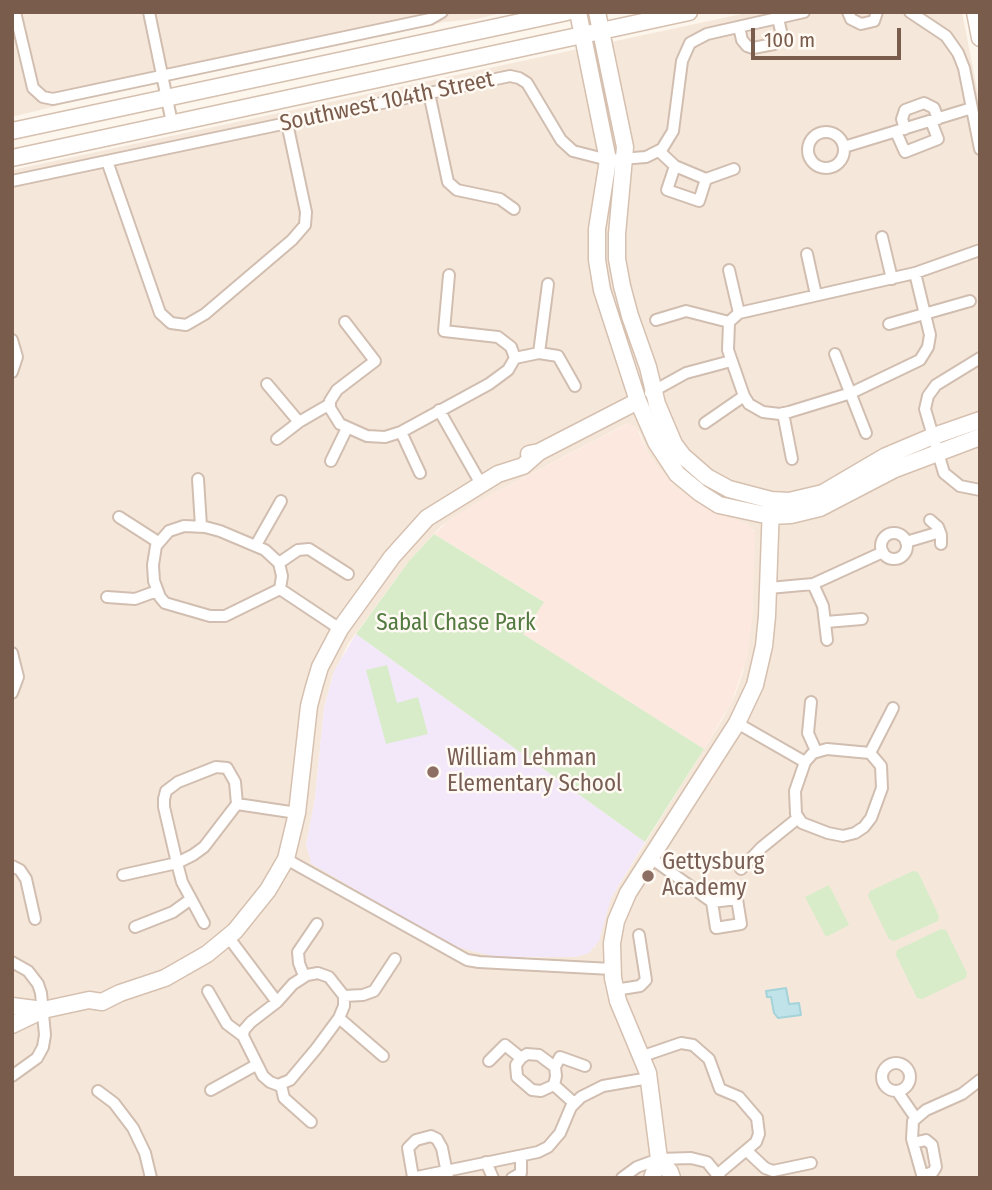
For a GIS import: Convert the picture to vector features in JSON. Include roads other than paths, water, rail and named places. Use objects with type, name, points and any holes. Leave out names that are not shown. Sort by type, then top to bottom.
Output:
[{"type":"street","points":[[15,12],[31,82],[37,93],[56,99],[430,19],[442,12]]},
{"type":"street","points":[[149,12],[172,123]]},
{"type":"street","points":[[12,131],[567,12]]},
{"type":"street","points":[[578,12],[608,160],[598,219],[598,266],[607,311],[638,401],[656,442],[671,466],[688,484],[719,505],[771,508],[823,493],[877,460],[980,420]]},
{"type":"street","points":[[597,12],[623,131],[625,159],[617,259],[626,305],[649,367],[653,391],[674,444],[692,465],[729,489],[791,515],[820,508],[884,474],[980,437]]},
{"type":"street","name":"Southwest 104th Street","points":[[12,158],[690,12]]},
{"type":"street","points":[[734,169],[706,179],[675,166],[659,151],[668,142],[674,127],[682,61],[687,48],[697,37],[804,12]]},
{"type":"street","points":[[848,12],[850,19],[861,24],[874,21],[877,12]]},
{"type":"street","points":[[910,12],[941,32],[957,50],[964,68],[980,149]]},
{"type":"street","points":[[975,12],[980,38]]},
{"type":"street","points":[[739,27],[747,46],[753,48],[775,44],[782,36],[778,18]]},
{"type":"street","name":"Southwest 104th Street","points":[[12,181],[502,78],[519,78],[531,89],[566,146],[581,154],[608,160],[649,156],[659,151]]},
{"type":"street","points":[[429,93],[448,181],[457,190],[500,199],[514,209]]},
{"type":"street","points":[[924,103],[934,108],[934,120],[938,139],[905,152],[901,119],[905,110],[924,103]]},
{"type":"street","points":[[844,147],[972,108]]},
{"type":"street","points":[[107,161],[159,310],[166,320],[176,325],[190,324],[302,231],[306,212],[287,123]]},
{"type":"street","points":[[675,166],[667,190],[699,201],[706,179]]},
{"type":"street","points":[[882,237],[892,279]]},
{"type":"street","points":[[915,273],[930,335],[928,347],[915,363],[851,393],[783,413],[771,414],[755,409],[744,396],[727,341],[729,322],[739,313],[915,273],[980,250]]},
{"type":"street","points":[[807,254],[816,295]]},
{"type":"street","points":[[729,270],[739,313]]},
{"type":"street","points":[[449,275],[444,331],[498,337],[511,347],[515,358]]},
{"type":"street","points":[[539,353],[548,284]]},
{"type":"street","points":[[889,324],[970,301]]},
{"type":"street","points":[[656,320],[686,311],[729,322]]},
{"type":"street","points":[[278,439],[299,422],[330,404],[337,390],[375,360],[345,322]]},
{"type":"street","points":[[12,340],[16,355],[13,370]]},
{"type":"street","points":[[330,404],[335,419],[346,428],[377,437],[401,432],[497,378],[508,370],[515,358],[539,353],[555,354],[560,357],[575,386]]},
{"type":"street","points":[[835,354],[866,433]]},
{"type":"street","points":[[980,358],[946,377],[931,390],[925,411],[944,473],[960,486],[980,490]]},
{"type":"street","points":[[12,1025],[43,1010],[89,1000],[102,1002],[178,973],[229,938],[257,906],[286,859],[297,813],[314,687],[320,667],[340,629],[411,534],[437,510],[498,474],[511,461],[539,452],[686,373],[731,361]]},
{"type":"street","points":[[267,384],[299,422]]},
{"type":"street","points":[[705,423],[744,396]]},
{"type":"street","points":[[439,410],[481,484]]},
{"type":"street","points":[[783,413],[792,459]]},
{"type":"street","points":[[331,461],[346,428]]},
{"type":"street","points":[[401,432],[420,473]]},
{"type":"street","points":[[198,479],[201,526]]},
{"type":"street","points":[[256,545],[281,501]]},
{"type":"street","points":[[652,1178],[659,1159],[649,1078],[643,1056],[627,1024],[615,990],[612,943],[616,921],[628,893],[737,723],[749,699],[760,667],[767,616],[771,508]]},
{"type":"street","points":[[119,517],[158,542]]},
{"type":"street","points":[[930,520],[938,527],[941,544]]},
{"type":"street","points":[[201,526],[256,545],[279,563],[282,576],[280,589],[235,612],[218,617],[172,606],[165,603],[157,591],[153,565],[158,542],[174,528],[201,526]]},
{"type":"street","points":[[906,542],[940,532]]},
{"type":"street","points":[[889,534],[901,536],[906,542],[906,551],[901,557],[889,558],[883,552],[883,540],[889,534]]},
{"type":"street","points":[[279,563],[299,550],[309,549],[348,574]]},
{"type":"street","points":[[769,588],[813,584],[883,552]]},
{"type":"street","points":[[813,584],[823,606],[827,640]]},
{"type":"street","points":[[280,589],[340,629]]},
{"type":"street","points":[[107,597],[135,599],[157,591]]},
{"type":"street","points":[[826,622],[862,619]]},
{"type":"street","points":[[12,653],[18,680],[12,693]]},
{"type":"street","points":[[811,702],[808,733],[816,751]]},
{"type":"street","points":[[870,754],[893,708]]},
{"type":"street","points":[[737,723],[805,762]]},
{"type":"street","points":[[835,749],[870,754],[881,766],[882,782],[871,818],[855,833],[843,836],[806,825],[798,818],[794,801],[797,782],[805,762],[816,751],[835,749]]},
{"type":"street","points":[[123,874],[177,863],[204,847],[237,804],[233,777],[227,768],[200,772],[169,788],[165,795],[164,807],[177,863],[181,882],[204,923]]},
{"type":"street","points":[[237,804],[297,813]]},
{"type":"street","points":[[741,869],[761,848],[798,818]]},
{"type":"street","points":[[651,858],[712,902]]},
{"type":"street","points":[[286,859],[467,960],[612,969]]},
{"type":"street","points":[[12,866],[26,879],[35,919]]},
{"type":"street","points":[[135,927],[166,916],[191,899]]},
{"type":"street","points":[[304,976],[298,952],[317,924]]},
{"type":"street","points":[[615,990],[640,986],[646,981],[639,935]]},
{"type":"street","points":[[229,938],[277,1002]]},
{"type":"street","points":[[344,996],[363,995],[374,991],[395,959]]},
{"type":"street","points":[[12,962],[24,968],[37,980],[45,1035],[43,1047],[32,1062],[12,1076]]},
{"type":"street","points":[[208,991],[227,1024],[243,1036],[256,1065],[270,1082],[281,1084],[298,1072],[339,1018],[344,1006],[344,996],[326,975],[315,973],[304,976],[248,1025],[243,1036]]},
{"type":"street","points":[[12,1006],[43,1010]]},
{"type":"street","points":[[339,1018],[383,1056]]},
{"type":"street","points":[[622,1178],[637,1167],[659,1159],[699,1158],[707,1162],[719,1176],[758,1139],[757,1118],[739,1097],[720,1088],[712,1064],[691,1044],[681,1042],[643,1056]]},
{"type":"street","points":[[489,1061],[505,1045],[521,1058]]},
{"type":"street","points":[[554,1085],[541,1091],[531,1090],[516,1073],[516,1065],[527,1054],[536,1054],[555,1067]]},
{"type":"street","points":[[554,1085],[555,1067],[560,1057],[585,1066]]},
{"type":"street","points":[[211,1090],[256,1065]]},
{"type":"street","points":[[447,1174],[444,1152],[437,1139],[423,1137],[411,1143],[407,1150],[413,1178],[447,1174],[486,1162],[538,1152],[550,1144],[562,1130],[574,1102],[588,1092],[603,1086],[649,1078]]},
{"type":"street","points":[[913,1143],[926,1140],[932,1145],[936,1167],[933,1172],[923,1177],[913,1143],[911,1129],[915,1118],[931,1107],[962,1094],[980,1080]]},
{"type":"street","points":[[281,1084],[284,1098],[311,1122]]},
{"type":"street","points":[[554,1085],[574,1102]]},
{"type":"street","points":[[98,1091],[114,1103],[133,1128],[145,1153],[151,1178]]},
{"type":"street","points":[[897,1091],[915,1118]]},
{"type":"street","points":[[747,1152],[765,1168],[774,1171],[811,1163]]},
{"type":"street","points":[[512,1178],[521,1173],[521,1156]]},
{"type":"street","points":[[659,1159],[672,1178]]},
{"type":"street","points":[[486,1162],[493,1178]]},
{"type":"water","points":[[786,988],[789,1004],[799,1003],[801,1015],[778,1018],[774,1013],[771,997],[767,997],[766,991]]},
{"type":"place","name":"William Lehman Elementary School","points":[[433,772]]},
{"type":"place","name":"Gettysburg Academy","points":[[648,876]]},
{"type":"park label","name":"Sabal Chase Park","points":[[456,624]]}]
